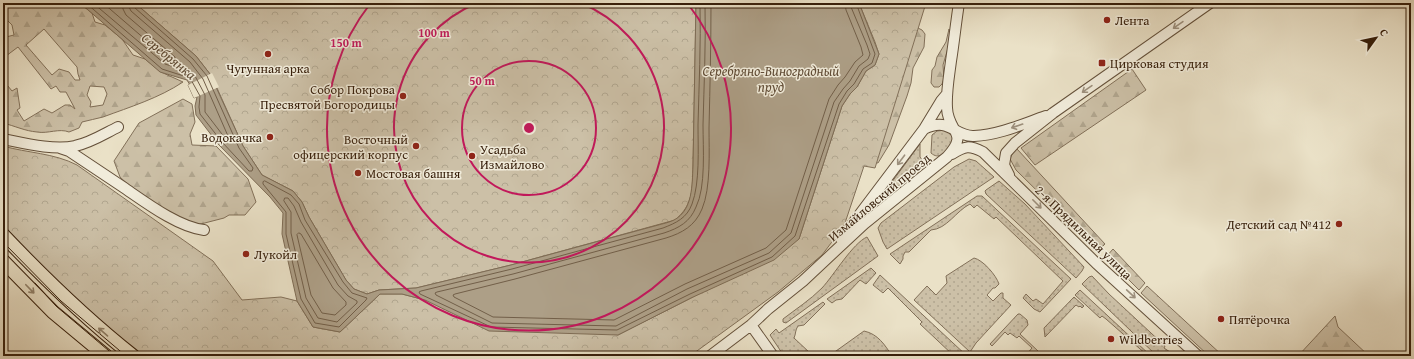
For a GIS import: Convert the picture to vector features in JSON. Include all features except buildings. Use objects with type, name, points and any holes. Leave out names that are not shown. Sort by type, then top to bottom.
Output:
[{"type":"main road","points":[[3,235],[103,333],[133,356]]},
{"type":"main road","points":[[3,261],[53,312],[106,356]]},
{"type":"street","points":[[954,128],[949,120],[947,112],[946,95],[959,3]]},
{"type":"street","points":[[1009,177],[1004,165],[1006,153],[1015,143],[1053,113],[1210,3]]},
{"type":"street","name":"Измайловский проезд","points":[[803,281],[842,238],[924,129],[946,95]]},
{"type":"street","points":[[924,129],[932,125],[941,124],[972,136],[988,135],[1053,113]]},
{"type":"street","points":[[60,148],[75,146],[118,127]]},
{"type":"street","name":"Измайловский проезд","points":[[710,356],[751,325],[768,309],[803,281],[864,224],[947,157],[958,143],[954,128]]},
{"type":"street","points":[[3,139],[60,148],[69,151],[145,202],[183,224],[194,229],[204,230]]},
{"type":"street","name":"2-я Прядильная улица","points":[[947,157],[966,147],[972,147],[983,152],[1096,263],[1198,356]]},
{"type":"street","points":[[751,325],[773,356]]},
{"type":"green space","points":[[3,3],[79,3],[92,13],[95,22],[105,25],[122,39],[133,55],[145,59],[161,72],[183,82],[174,88],[144,102],[103,117],[82,122],[79,128],[69,132],[41,132],[24,130],[3,123],[3,80],[12,91],[17,88],[20,108],[17,110],[24,121],[44,109],[52,113],[65,105],[70,105],[75,109],[66,92],[60,92],[56,86],[51,89],[18,47],[6,56],[3,56],[3,35],[6,37],[14,35],[12,25],[5,18]],"holes":[[[44,29],[77,67],[80,80],[75,80],[69,72],[59,69],[52,75],[26,45]],[[90,86],[104,87],[107,94],[103,105],[90,107],[91,102],[87,95]]]},
{"type":"green space","name":"Усадьба Измайлово","points":[[135,3],[696,3],[693,174],[689,202],[686,208],[675,220],[511,265],[416,288],[379,290],[367,294],[354,289],[346,280],[309,217],[302,202],[293,191],[262,175],[243,146],[217,88],[194,98],[188,85],[210,74],[196,56]]},
{"type":"green space","points":[[859,3],[926,3],[875,168],[864,166],[844,226],[822,255],[778,292],[690,356],[143,356],[87,312],[36,263],[3,228],[3,146],[59,158],[77,165],[213,261],[242,300],[281,297],[297,301],[313,327],[340,332],[380,294],[402,294],[425,300],[618,335],[691,298],[799,239],[842,106],[857,87],[866,71],[875,65],[879,54]]},
{"type":"green space","points":[[914,26],[922,30],[925,34],[924,47],[913,68],[907,96],[889,145],[878,163],[873,162]]},
{"type":"green space","points":[[949,29],[951,38],[943,65],[944,79],[939,87],[934,87],[931,83],[932,70],[935,66],[937,57],[946,42]]},
{"type":"green space","points":[[1132,69],[1146,90],[1035,165],[1021,148]]},
{"type":"green space","points":[[183,99],[192,104],[195,122],[190,134],[192,145],[216,146],[248,179],[256,202],[245,215],[229,215],[224,218],[197,225],[176,217],[135,191],[120,177],[114,161],[139,123]]},
{"type":"green space","points":[[946,130],[953,137],[951,147],[939,156],[934,155],[931,153],[932,135],[937,131]]},
{"type":"green space","points":[[920,144],[920,157],[926,165],[881,199],[880,198]]},
{"type":"green space","points":[[1017,149],[1105,244],[1098,251],[1016,170],[1010,159],[1012,154]]},
{"type":"green space","points":[[969,159],[976,161],[994,177],[887,249],[878,228],[881,223],[954,167]]},
{"type":"green space","points":[[999,181],[1025,204],[1084,267],[1076,278],[986,194],[986,190]]},
{"type":"green space","points":[[977,196],[982,196],[1071,279],[1040,312],[1034,309],[1023,298],[1026,294],[1033,301],[1036,299],[1043,304],[1063,281],[996,217],[994,219],[977,205],[974,208],[970,204],[947,223],[937,229],[931,230],[909,252],[905,252],[900,264],[890,254]]},
{"type":"green space","points":[[867,237],[878,256],[786,323],[783,322],[783,319],[822,288],[850,252]]},
{"type":"green space","points":[[1113,249],[1145,283],[1139,290],[1106,257]]},
{"type":"green space","points":[[974,258],[978,259],[989,268],[999,284],[987,295],[993,301],[1001,293],[1003,293],[1003,298],[1011,305],[976,343],[970,352],[914,300],[927,286],[936,295],[947,283],[946,276]]},
{"type":"green space","points":[[871,268],[876,273],[866,284],[860,280],[842,299],[836,300],[832,303],[827,299]]},
{"type":"green space","points":[[880,275],[967,356],[954,356],[920,324],[922,322],[888,288],[883,293],[873,285]]},
{"type":"green space","points":[[1092,276],[1109,294],[1165,346],[1164,348],[1176,356],[1157,356],[1082,284]]},
{"type":"green space","points":[[1147,286],[1223,356],[1209,356],[1141,293]]},
{"type":"green space","points":[[1080,290],[1151,356],[1148,356],[1102,316],[1100,318],[1075,295]]},
{"type":"green space","points":[[1074,297],[1084,306],[1082,308],[1076,305],[1045,337],[1044,328]]},
{"type":"green space","points":[[823,302],[825,304],[804,325],[798,326],[796,330],[794,338],[809,352],[809,355],[784,356],[770,335],[776,329],[779,333]]},
{"type":"green space","points":[[1018,314],[1027,320],[1028,325],[1020,334],[1038,351],[1036,356],[1025,356],[1032,348],[1019,336],[1017,338],[1010,333],[1008,335],[1005,332],[992,346],[990,344]]},
{"type":"green space","points":[[1335,316],[1338,327],[1369,356],[1298,356]]},
{"type":"green space","points":[[864,331],[877,337],[892,356],[829,356]]},
{"type":"water","name":"Серебряно-Виноградный пруд","points":[[80,3],[135,3],[196,56],[210,74],[243,146],[262,175],[293,191],[302,202],[309,217],[346,280],[354,289],[367,294],[379,290],[416,288],[511,265],[666,223],[680,216],[688,204],[692,189],[696,3],[859,3],[879,54],[875,65],[866,71],[857,87],[842,106],[799,239],[774,260],[691,298],[618,335],[489,331],[425,300],[402,294],[380,294],[340,332],[313,327],[297,301],[282,234],[283,213],[270,197],[219,145],[196,115],[195,106],[197,97],[187,80],[160,72]]},
{"type":"pier","points":[[212,73],[219,87],[194,98],[188,85]]},
{"type":"tram line","points":[[3,242],[61,301],[126,356]]},
{"type":"tram line","points":[[35,283],[56,306],[115,356]]},
{"type":"place","name":"Лента","points":[[1107,20]]},
{"type":"place","name":"Чугунная арка","points":[[268,54]]},
{"type":"place","name":"Цирковая студия","points":[[1102,63]]},
{"type":"place","name":"Собор Покрова Пресвятой Богородицы","points":[[403,96]]},
{"type":"place","name":"Водокачка","points":[[270,137]]},
{"type":"place","name":"Восточный офицерский корпус","points":[[416,146]]},
{"type":"place","name":"Усадьба Измайлово","points":[[472,156]]},
{"type":"place","name":"Мостовая башня","points":[[358,173]]},
{"type":"place","name":"Детский сад №412","points":[[1339,224]]},
{"type":"place","name":"Лукойл","points":[[246,254]]},
{"type":"place","name":"Пятёрочка","points":[[1221,319]]},
{"type":"place","name":"Wildberries","points":[[1111,339]]},
{"type":"water label","name":"Серебрянка","points":[[169,56]]}]
